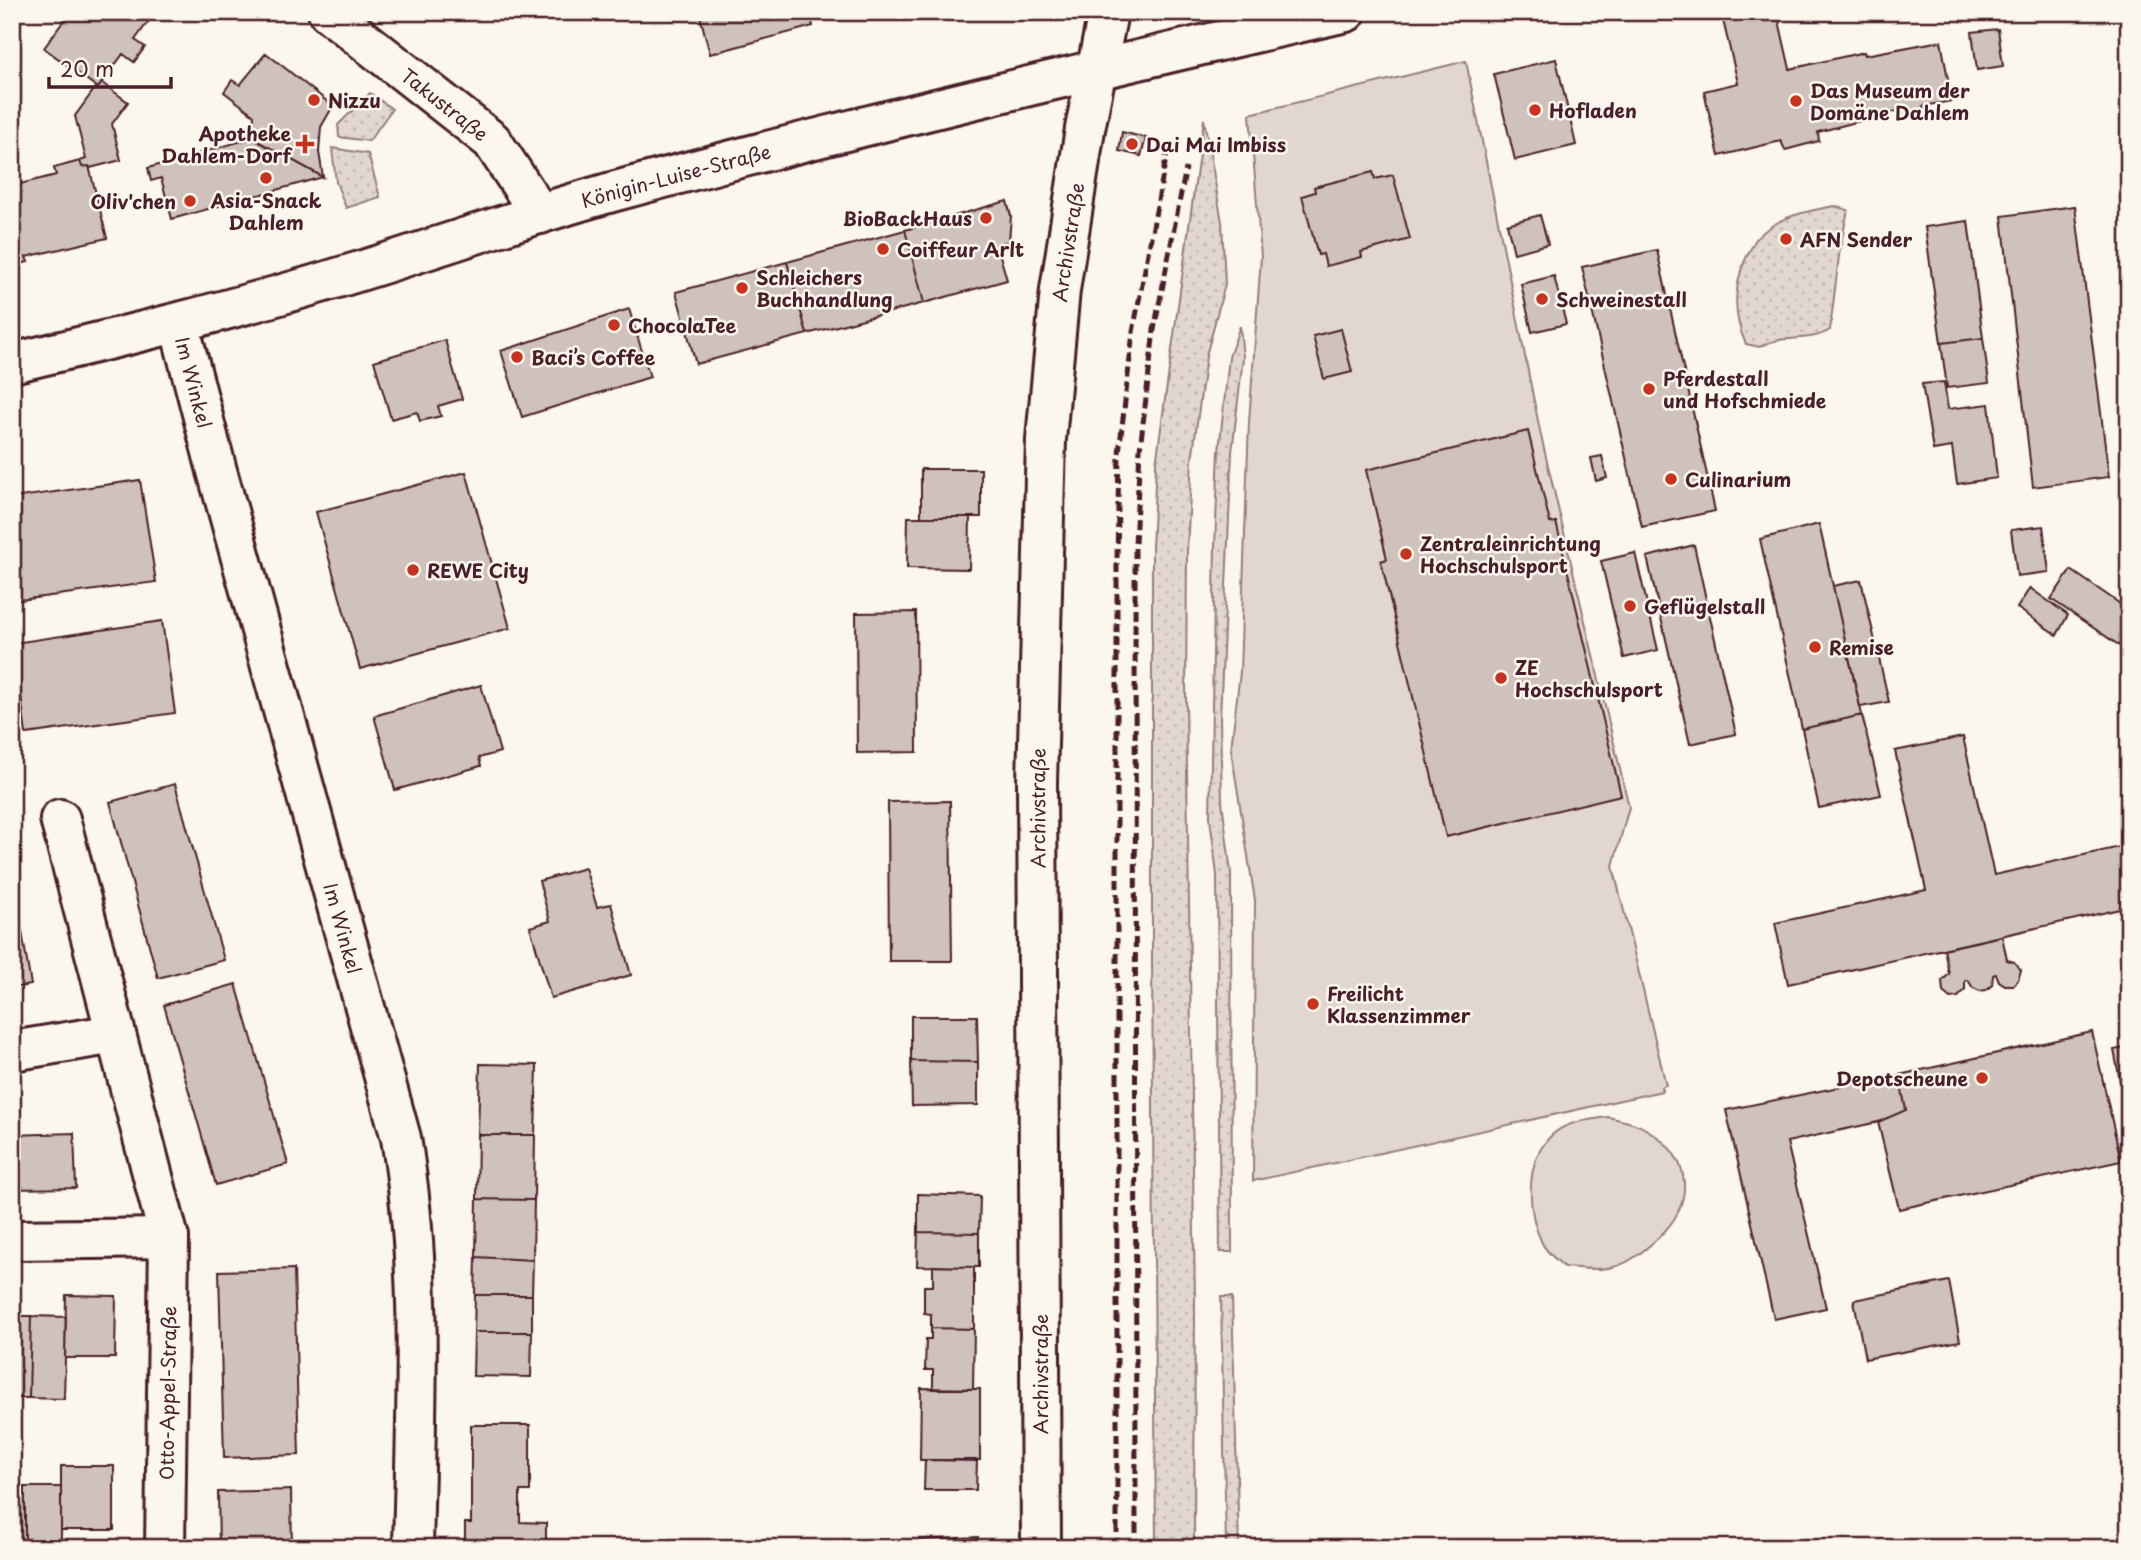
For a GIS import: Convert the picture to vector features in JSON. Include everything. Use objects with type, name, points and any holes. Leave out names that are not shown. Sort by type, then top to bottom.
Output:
[{"type":"street","name":"Takustraße","points":[[328,12],[492,141],[540,214]]},
{"type":"street","name":"Archivstraße","points":[[1041,1548],[1037,782],[1046,439],[1060,290],[1108,12]]},
{"type":"street","name":"Königin-Luise-Straße","points":[[12,363],[179,324],[540,214],[796,143],[1346,12]]},
{"type":"street","name":"Im Winkel","points":[[179,324],[401,1138],[411,1197],[418,1315],[413,1548]]},
{"type":"street","name":"Otto-Appel-Straße","points":[[60,819],[169,1238],[165,1548]]},
{"type":"street","points":[[12,1051],[115,1034]]},
{"type":"street","points":[[12,1240],[169,1238]]},
{"type":"shaded area","name":"Zentraleinrichtung Hochschulsport","points":[[1466,61],[1541,436],[1629,807],[1613,866],[1666,1085],[1661,1087],[1662,1091],[1253,1181],[1255,900],[1231,749],[1240,672],[1249,422],[1261,257],[1250,114]]},
{"type":"shaded area","points":[[370,93],[392,109],[369,141],[339,137],[338,125]]},
{"type":"shaded area","points":[[1204,119],[1222,222],[1225,284],[1206,356],[1192,460],[1187,549],[1186,703],[1195,1301],[1194,1548],[1156,1548],[1152,549],[1156,464]]},
{"type":"shaded area","points":[[332,148],[368,154],[380,197],[346,208],[336,182]]},
{"type":"shaded area","points":[[1834,206],[1848,210],[1840,248],[1830,330],[1813,337],[1777,340],[1760,347],[1746,344],[1738,320],[1736,296],[1745,261],[1755,240],[1784,219]]},
{"type":"shaded area","points":[[1240,326],[1243,358],[1232,452],[1220,718],[1222,801],[1231,873],[1232,1252],[1220,1252],[1217,875],[1210,818],[1215,545],[1219,451],[1229,357]]},
{"type":"shaded area","points":[[1608,1117],[1644,1128],[1672,1151],[1680,1164],[1684,1194],[1671,1224],[1643,1251],[1625,1263],[1601,1269],[1564,1267],[1544,1246],[1533,1216],[1531,1187],[1537,1158],[1543,1146],[1558,1130],[1578,1122]]},
{"type":"shaded area","points":[[1221,1297],[1232,1297],[1239,1548],[1226,1548]]},
{"type":"building","points":[[70,12],[155,12],[135,40],[145,47],[134,62],[123,54],[98,88],[44,48]]},
{"type":"building","points":[[699,12],[810,12],[813,26],[710,54]]},
{"type":"building","points":[[1721,12],[1777,12],[1790,69],[1864,52],[1865,55],[1941,41],[1952,101],[1923,106],[1925,113],[1907,116],[1905,109],[1818,132],[1819,141],[1785,150],[1781,141],[1719,156],[1704,91],[1738,83]]},
{"type":"building","points":[[1998,29],[2003,66],[1977,70],[1972,32]]},
{"type":"building","points":[[266,53],[333,106],[321,127],[319,152],[323,177],[252,138],[254,115],[224,92],[232,80],[240,85]]},
{"type":"building","name":"Hofladen","points":[[1556,59],[1576,145],[1515,160],[1494,74]]},
{"type":"building","points":[[102,83],[128,102],[112,124],[121,160],[90,168],[82,167],[80,161],[86,159],[75,116],[96,87]]},
{"type":"building","name":"Dai Mai Imbiss","points":[[1122,132],[1146,138],[1141,156],[1119,151]]},
{"type":"building","points":[[252,138],[323,177],[172,219],[161,178],[151,181],[148,168]]},
{"type":"building","points":[[80,161],[82,167],[89,166],[107,238],[26,257],[28,262],[12,266],[12,186],[56,175],[54,168]]},
{"type":"building","points":[[1373,172],[1375,179],[1393,175],[1410,239],[1361,252],[1362,257],[1326,266],[1323,254],[1318,255],[1302,196],[1315,192],[1314,187]]},
{"type":"building","points":[[1007,201],[1011,216],[1009,241],[997,245],[1007,280],[924,303],[905,230]]},
{"type":"building","points":[[2075,206],[2109,477],[2033,487],[2002,216]]},
{"type":"building","points":[[1540,215],[1548,244],[1514,253],[1507,224]]},
{"type":"building","points":[[1968,221],[1983,338],[1941,343],[1925,227]]},
{"type":"building","points":[[905,230],[924,303],[807,334],[787,262]]},
{"type":"building","name":"Pferdestall und Hofschmiede","points":[[1657,250],[1715,511],[1642,527],[1582,267]]},
{"type":"building","points":[[787,262],[807,334],[696,364],[676,292]]},
{"type":"building","name":"Schweinestall","points":[[1554,276],[1566,324],[1532,332],[1521,284]]},
{"type":"building","points":[[629,309],[650,377],[522,417],[501,351]]},
{"type":"building","points":[[1341,329],[1352,372],[1324,379],[1313,336]]},
{"type":"building","points":[[1983,338],[1989,383],[1947,388],[1941,343]]},
{"type":"building","points":[[445,340],[462,399],[438,406],[441,416],[420,421],[417,412],[391,419],[374,361]]},
{"type":"building","points":[[1944,382],[1948,409],[1989,404],[1997,478],[1957,484],[1952,447],[1933,450],[1922,384]]},
{"type":"building","name":"ZE Hochschulsport","points":[[1528,431],[1550,523],[1556,522],[1621,795],[1446,837],[1381,561],[1387,559],[1366,470]]},
{"type":"building","points":[[1602,456],[1607,478],[1596,481],[1591,458]]},
{"type":"building","points":[[921,469],[981,469],[981,517],[921,517]]},
{"type":"building","name":"REWE City","points":[[466,472],[510,628],[360,669],[316,512]]},
{"type":"building","points":[[140,480],[156,582],[12,601],[12,498]]},
{"type":"building","points":[[908,517],[970,517],[969,569],[907,568]]},
{"type":"building","name":"Remise","points":[[1819,524],[1862,715],[1802,729],[1760,539]]},
{"type":"building","points":[[2043,526],[2049,572],[2017,576],[2011,530]]},
{"type":"building","points":[[1694,545],[1736,734],[1690,744],[1647,557]]},
{"type":"building","name":"Geflügelstall","points":[[1635,553],[1658,650],[1624,658],[1601,561]]},
{"type":"building","points":[[2071,570],[2129,610],[2129,652],[2051,599]]},
{"type":"building","points":[[1861,580],[1889,702],[1860,707],[1833,586]]},
{"type":"building","points":[[2030,588],[2068,615],[2057,635],[2017,608]]},
{"type":"building","points":[[916,612],[917,752],[857,753],[856,613]]},
{"type":"building","points":[[162,621],[175,713],[26,734],[14,643]]},
{"type":"building","points":[[481,685],[500,752],[479,758],[481,766],[395,790],[374,716]]},
{"type":"building","points":[[1862,715],[1881,795],[1819,808],[1802,729]]},
{"type":"building","points":[[1963,737],[1994,875],[2129,845],[2129,907],[1788,984],[1775,923],[1926,890],[1895,751]]},
{"type":"building","points":[[175,784],[224,960],[158,978],[110,802]]},
{"type":"building","points":[[950,801],[952,961],[889,961],[888,802]]},
{"type":"building","points":[[585,868],[597,907],[611,904],[631,975],[551,998],[530,927],[550,921],[539,881]]},
{"type":"building","points":[[19,914],[31,985],[12,988],[12,915]]},
{"type":"building","points":[[2002,936],[2007,960],[2014,962],[2021,970],[2013,985],[2005,985],[1999,981],[1996,974],[1993,975],[1992,985],[1986,990],[1973,988],[1968,980],[1965,981],[1965,990],[1958,997],[1950,998],[1943,992],[1942,981],[1949,974],[1944,949]]},
{"type":"building","points":[[236,984],[288,1164],[216,1185],[164,1005]]},
{"type":"building","points":[[911,1016],[977,1016],[978,1062],[911,1061]]},
{"type":"building","points":[[2092,1032],[2121,1161],[1899,1209],[1878,1122],[1906,1110],[1899,1075]]},
{"type":"building","points":[[2129,1047],[2129,1106],[2125,1106],[2114,1050]]},
{"type":"building","points":[[911,1061],[978,1062],[978,1105],[912,1106]]},
{"type":"building","points":[[480,1064],[537,1065],[535,1135],[478,1135]]},
{"type":"building","points":[[1899,1075],[1906,1110],[1878,1122],[1787,1142],[1826,1308],[1774,1319],[1726,1110]]},
{"type":"building","points":[[74,1133],[76,1188],[12,1189],[12,1135]]},
{"type":"building","points":[[478,1135],[535,1135],[534,1200],[477,1199]]},
{"type":"building","points":[[918,1194],[980,1196],[979,1233],[918,1232]]},
{"type":"building","points":[[477,1199],[534,1200],[533,1260],[476,1257]]},
{"type":"building","points":[[918,1232],[979,1233],[979,1267],[917,1266]]},
{"type":"building","points":[[476,1257],[533,1260],[532,1295],[475,1295]]},
{"type":"building","points":[[933,1266],[974,1267],[974,1329],[931,1328],[931,1314],[924,1313],[924,1286],[933,1286]]},
{"type":"building","points":[[294,1269],[299,1455],[224,1458],[219,1271]]},
{"type":"building","points":[[1949,1281],[1960,1341],[1865,1359],[1854,1300]]},
{"type":"building","points":[[66,1295],[116,1296],[115,1358],[65,1358]]},
{"type":"building","points":[[475,1295],[532,1295],[532,1332],[474,1332]]},
{"type":"building","points":[[12,1316],[31,1316],[29,1398],[12,1398]]},
{"type":"building","points":[[31,1316],[66,1317],[64,1399],[29,1398]]},
{"type":"building","points":[[931,1328],[974,1329],[973,1389],[933,1389],[933,1370],[925,1370],[926,1339],[931,1339]]},
{"type":"building","points":[[474,1332],[532,1332],[531,1377],[473,1376]]},
{"type":"building","points":[[921,1388],[980,1389],[980,1460],[920,1460]]},
{"type":"building","points":[[471,1425],[530,1425],[530,1491],[520,1491],[520,1522],[546,1523],[546,1548],[465,1548],[465,1523],[471,1523]]},
{"type":"building","points":[[925,1460],[977,1461],[976,1490],[924,1490]]},
{"type":"building","points":[[61,1466],[114,1466],[114,1530],[61,1530]]},
{"type":"building","points":[[12,1487],[25,1487],[25,1548],[12,1548]]},
{"type":"building","points":[[25,1487],[61,1487],[61,1548],[25,1548]]},
{"type":"building","points":[[291,1490],[292,1548],[219,1548],[218,1492]]},
{"type":"building","points":[[978,1537],[978,1548],[920,1548],[920,1540]]},
{"type":"railway","points":[[1117,1548],[1119,453],[1133,332],[1167,153]]},
{"type":"railway","points":[[1136,1548],[1135,544],[1140,449],[1154,330],[1186,168]]},
{"type":"place","name":"Nizzu","points":[[314,100]]},
{"type":"place","name":"Das Museum der Domäne Dahlem","points":[[1796,101]]},
{"type":"place","name":"Hofladen","points":[[1535,110]]},
{"type":"place","name":"Apotheke Dahlem-Dorf","points":[[305,144]]},
{"type":"place","name":"Dai Mai Imbiss","points":[[1132,144]]},
{"type":"place","name":"Asia-Snack Dahlem","points":[[266,178]]},
{"type":"place","name":"Oliv'chen","points":[[190,201]]},
{"type":"place","name":"BioBackHaus","points":[[986,218]]},
{"type":"place","name":"AFN Sender","points":[[1786,239]]},
{"type":"place","name":"Coiffeur Arlt","points":[[883,249]]},
{"type":"place","name":"Schleichers Buchhandlung","points":[[742,288]]},
{"type":"place","name":"Schweinestall","points":[[1542,299]]},
{"type":"place","name":"ChocolaTee","points":[[614,325]]},
{"type":"place","name":"Baci’s Coffee","points":[[517,357]]},
{"type":"place","name":"Pferdestall und Hofschmiede","points":[[1649,389]]},
{"type":"place","name":"Culinarium","points":[[1671,479]]},
{"type":"place","name":"Zentraleinrichtung Hochschulsport","points":[[1406,554]]},
{"type":"place","name":"REWE City","points":[[413,570]]},
{"type":"place","name":"Geflügelstall","points":[[1630,606]]},
{"type":"place","name":"Remise","points":[[1815,647]]},
{"type":"place","name":"ZE Hochschulsport","points":[[1501,678]]},
{"type":"place","name":"Freilicht Klassenzimmer","points":[[1313,1004]]},
{"type":"place","name":"Depotscheune","points":[[1982,1078]]}]
